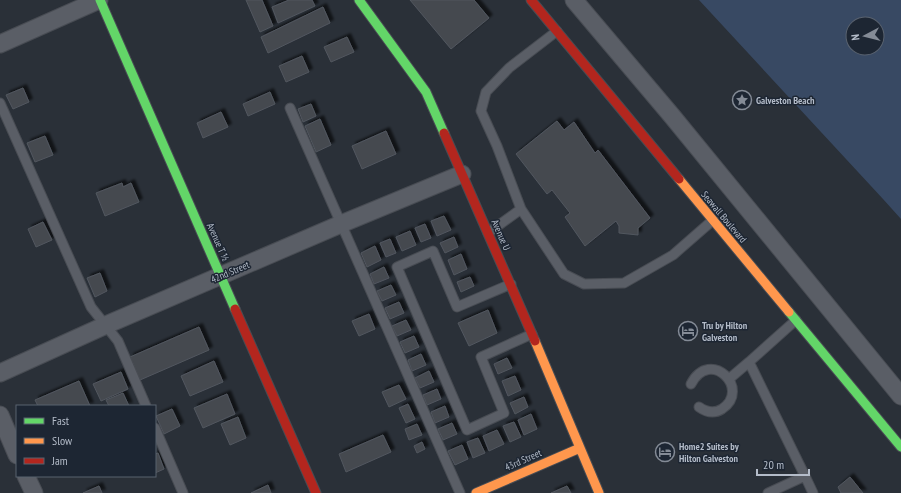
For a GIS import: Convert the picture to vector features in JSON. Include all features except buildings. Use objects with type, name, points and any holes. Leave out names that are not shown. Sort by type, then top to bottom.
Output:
[{"type":"street","points":[[0,44],[99,0]]},
{"type":"street","name":"Avenue T ½","points":[[99,0],[316,493]]},
{"type":"street","name":"Avenue U","points":[[359,0],[426,92],[600,493]]},
{"type":"street","name":"Seawall Boulevard","points":[[531,0],[901,447]]},
{"type":"street","points":[[574,0],[672,116],[901,396]]},
{"type":"street","name":"42nd Street","points":[[0,373],[106,325],[341,224],[462,174]]},
{"type":"street","points":[[0,415],[16,453]]},
{"type":"street","name":"43rd Street","points":[[476,493],[580,448]]},
{"type":"street","points":[[26,477],[34,493]]},
{"type":"lane","points":[[557,31],[509,68],[486,92],[481,111],[497,146],[521,209],[564,274],[584,284],[624,283],[673,255],[713,220]]},
{"type":"lane","points":[[0,103],[92,307],[118,341],[146,405]]},
{"type":"lane","points":[[290,108],[460,493]]},
{"type":"lane","points":[[488,233],[521,209]]},
{"type":"lane","points":[[510,284],[457,306],[433,251],[397,267],[467,430],[504,413],[482,357],[532,334]]},
{"type":"lane","points":[[729,379],[796,320]]},
{"type":"lane","points":[[749,362],[813,493]]},
{"type":"lane","points":[[691,384],[699,373],[712,369],[719,371],[729,379],[732,387],[730,400],[726,406],[720,410],[713,412],[699,408]]},
{"type":"lane","points":[[156,430],[183,493]]},
{"type":"lane","points":[[768,493],[805,476]]},
{"type":"water","points":[[699,0],[901,0],[901,219],[883,199]]},
{"type":"traffic: fast","points":[[100,0],[235,309]]},
{"type":"traffic: fast","points":[[359,0],[426,92],[444,133]]},
{"type":"traffic: fast","points":[[789,312],[901,447]]},
{"type":"traffic: slow","points":[[679,179],[789,312]]},
{"type":"traffic: slow","points":[[535,341],[599,493]]},
{"type":"traffic: slow","points":[[476,493],[580,448]]},
{"type":"traffic: jam","points":[[531,0],[679,179]]},
{"type":"traffic: jam","points":[[444,133],[535,341]]},
{"type":"traffic: jam","points":[[235,309],[316,493]]},
{"type":"place","name":"Galveston Beach","points":[[742,100]]},
{"type":"place","name":"Tru by Hilton Galveston","points":[[688,331]]},
{"type":"place","name":"Home2 Suites by Hilton Galveston","points":[[665,452]]}]
